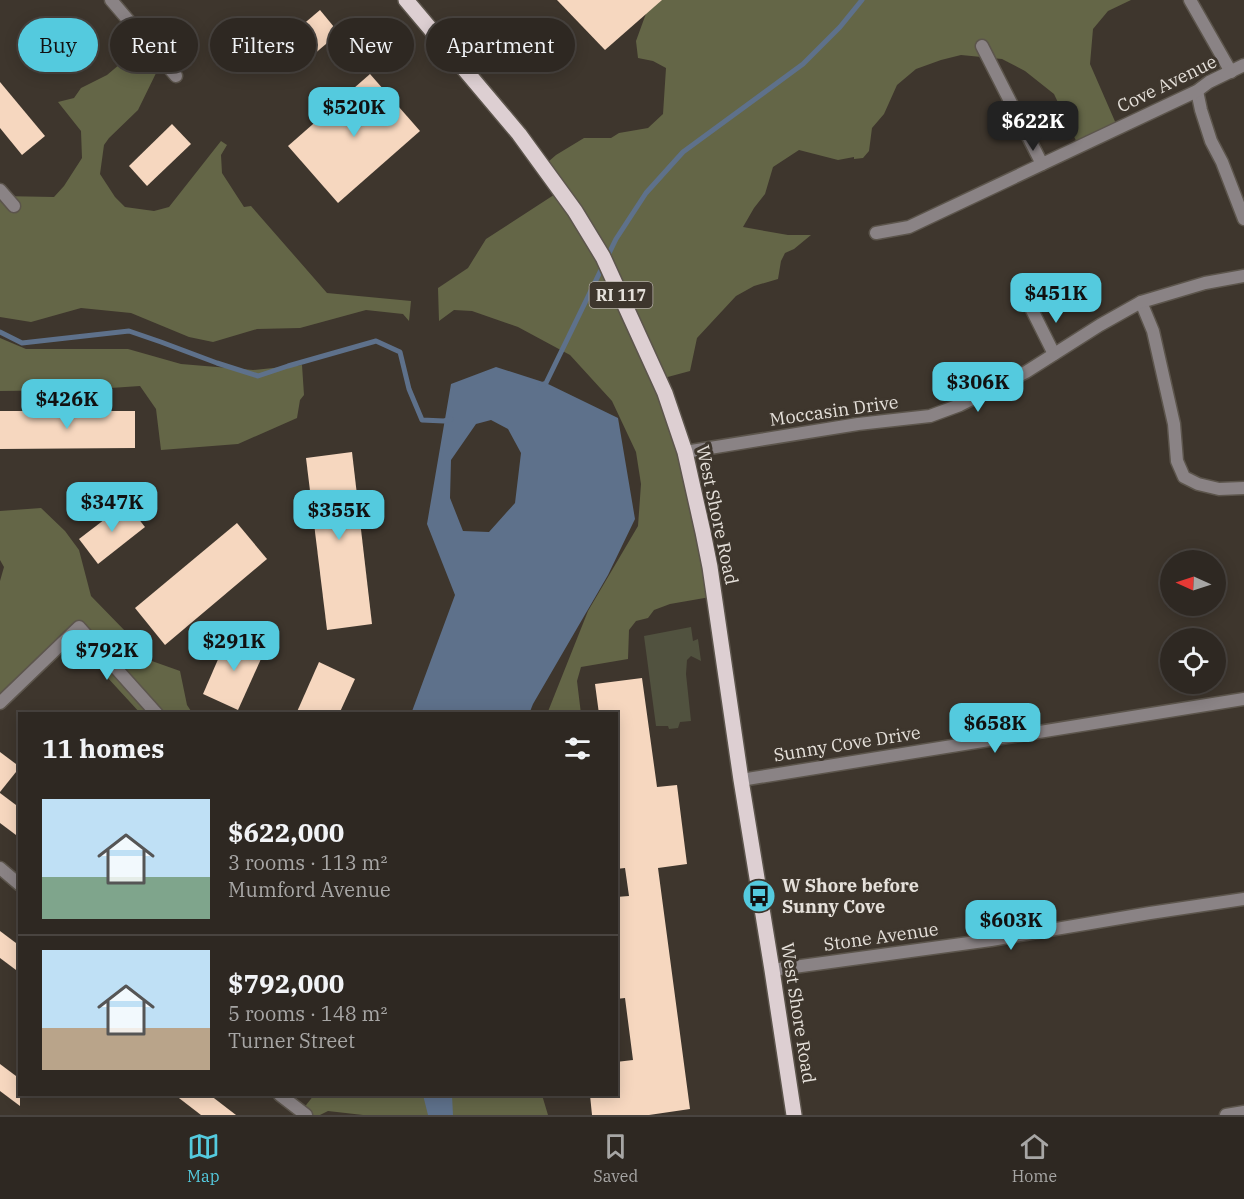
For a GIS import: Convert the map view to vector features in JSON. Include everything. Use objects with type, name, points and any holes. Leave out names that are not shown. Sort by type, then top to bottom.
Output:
[{"type":"main road","name":"West Shore Road","points":[[406,0],[519,134],[575,211],[603,258],[665,393],[685,452],[710,567],[794,1115]]},
{"type":"street","points":[[111,0],[176,76]]},
{"type":"street","points":[[1190,0],[1231,72]]},
{"type":"street","points":[[982,46],[1042,164]]},
{"type":"street","name":"Cove Avenue","points":[[876,233],[909,227],[1197,91],[1209,82],[1244,65]]},
{"type":"street","points":[[1197,91],[1211,141],[1222,162],[1244,219]]},
{"type":"street","points":[[0,190],[14,206]]},
{"type":"street","name":"Moccasin Drive","points":[[685,452],[858,424],[930,416],[970,400],[1026,372],[1141,302],[1205,283],[1244,276]]},
{"type":"street","points":[[1141,302],[1153,331],[1174,424],[1177,461],[1184,477],[1197,484],[1219,489],[1244,488]]},
{"type":"street","points":[[1031,308],[1054,354]]},
{"type":"street","points":[[0,703],[79,627],[155,712]]},
{"type":"street","name":"Sunny Cove Drive","points":[[741,780],[1244,699]]},
{"type":"street","points":[[0,868],[18,883]]},
{"type":"street","name":"Stone Avenue","points":[[772,970],[991,940],[1244,899]]},
{"type":"street","points":[[281,1096],[306,1115]]},
{"type":"street","points":[[1226,1115],[1244,1112]]},
{"type":"green space","points":[[656,0],[1131,0],[1108,11],[1093,29],[1090,64],[1117,126],[1078,145],[1054,94],[1025,71],[1002,59],[961,55],[916,69],[897,85],[884,114],[872,128],[869,151],[863,158],[838,160],[799,150],[773,167],[765,194],[743,227],[788,235],[811,235],[794,249],[785,253],[778,279],[754,286],[736,296],[697,338],[690,371],[664,378],[716,596],[670,604],[654,610],[648,618],[636,621],[629,630],[628,659],[581,667],[577,681],[581,712],[548,712],[588,611],[638,526],[641,484],[636,452],[612,401],[570,355],[518,327],[472,311],[454,310],[439,321],[438,288],[468,268],[486,239],[563,189],[548,162],[556,155],[584,138],[611,138],[619,133],[648,128],[663,114],[666,68],[653,61],[638,58],[636,41],[648,8]]},
{"type":"green space","points":[[111,72],[157,72],[138,110],[104,145],[100,174],[115,197],[125,207],[154,211],[169,207],[221,141],[227,145],[221,155],[222,173],[244,207],[251,206],[327,293],[411,301],[409,321],[403,314],[366,310],[300,328],[257,329],[213,342],[189,337],[131,313],[81,308],[31,322],[0,317],[0,196],[54,197],[64,186],[82,158],[81,131],[58,102],[74,98],[81,88]]},
{"type":"green space","points":[[0,338],[26,349],[128,349],[181,364],[253,370],[302,365],[304,395],[300,400],[297,418],[238,444],[161,450],[156,409],[140,386],[81,390],[0,391]]},
{"type":"green space","points":[[41,508],[65,531],[79,550],[91,596],[127,633],[149,660],[180,671],[187,705],[192,712],[139,712],[72,639],[0,701],[0,581],[4,567],[0,560],[0,511]]},
{"type":"green space","points":[[691,627],[693,641],[698,639],[701,661],[691,656],[687,660],[686,674],[691,721],[680,722],[678,728],[669,729],[668,726],[656,726],[644,636]]},
{"type":"green space","points":[[313,1096],[542,1096],[548,1115],[363,1115],[328,1111],[320,1115],[312,1115],[303,1109]]},
{"type":"water","points":[[496,367],[546,383],[618,418],[635,519],[608,575],[530,712],[412,712],[455,595],[427,524],[451,384]],"holes":[[[491,420],[508,429],[521,453],[515,503],[489,532],[463,531],[450,498],[451,460],[476,424]]]},
{"type":"water","points":[[423,1096],[452,1096],[453,1115],[428,1115]]},
{"type":"building","points":[[557,0],[662,0],[605,50]]},
{"type":"building","points":[[320,10],[328,20],[328,42],[316,52],[316,18],[311,18]]},
{"type":"building","points":[[370,74],[420,131],[338,203],[288,146]]},
{"type":"building","points":[[0,82],[45,136],[22,155],[0,128]]},
{"type":"building","points":[[172,124],[191,144],[147,186],[129,166]]},
{"type":"building","points":[[0,411],[135,411],[135,448],[0,449]]},
{"type":"building","points":[[352,452],[372,624],[327,630],[306,458]]},
{"type":"building","points":[[126,503],[145,527],[98,564],[79,539]]},
{"type":"building","points":[[237,523],[267,559],[165,645],[135,608]]},
{"type":"building","points":[[229,634],[265,650],[238,710],[203,694]]},
{"type":"building","points":[[319,662],[355,679],[340,712],[297,712]]},
{"type":"building","points":[[642,678],[657,787],[677,785],[687,864],[658,868],[690,1109],[649,1115],[592,1115],[590,1096],[618,1096],[618,1062],[633,1060],[625,998],[618,999],[618,897],[629,896],[625,868],[618,869],[618,712],[599,712],[595,684]]},
{"type":"building","points":[[0,752],[18,766],[18,770],[0,792]]},
{"type":"building","points":[[0,793],[18,806],[18,836],[0,823]]},
{"type":"building","points":[[0,931],[18,944],[18,972],[0,958]]},
{"type":"building","points":[[0,1064],[18,1078],[20,1106],[0,1091]]},
{"type":"building","points":[[176,1096],[211,1096],[236,1115],[201,1115]]},
{"type":"waterway","points":[[541,385],[546,383],[616,239],[646,193],[683,152],[803,64],[840,27],[862,0]]},
{"type":"waterway","points":[[0,332],[22,343],[129,331],[258,376],[376,341],[400,352],[409,389],[422,420],[451,419]]},
{"type":"place","name":"W Shore before Sunny Cove","points":[[759,896]]}]
